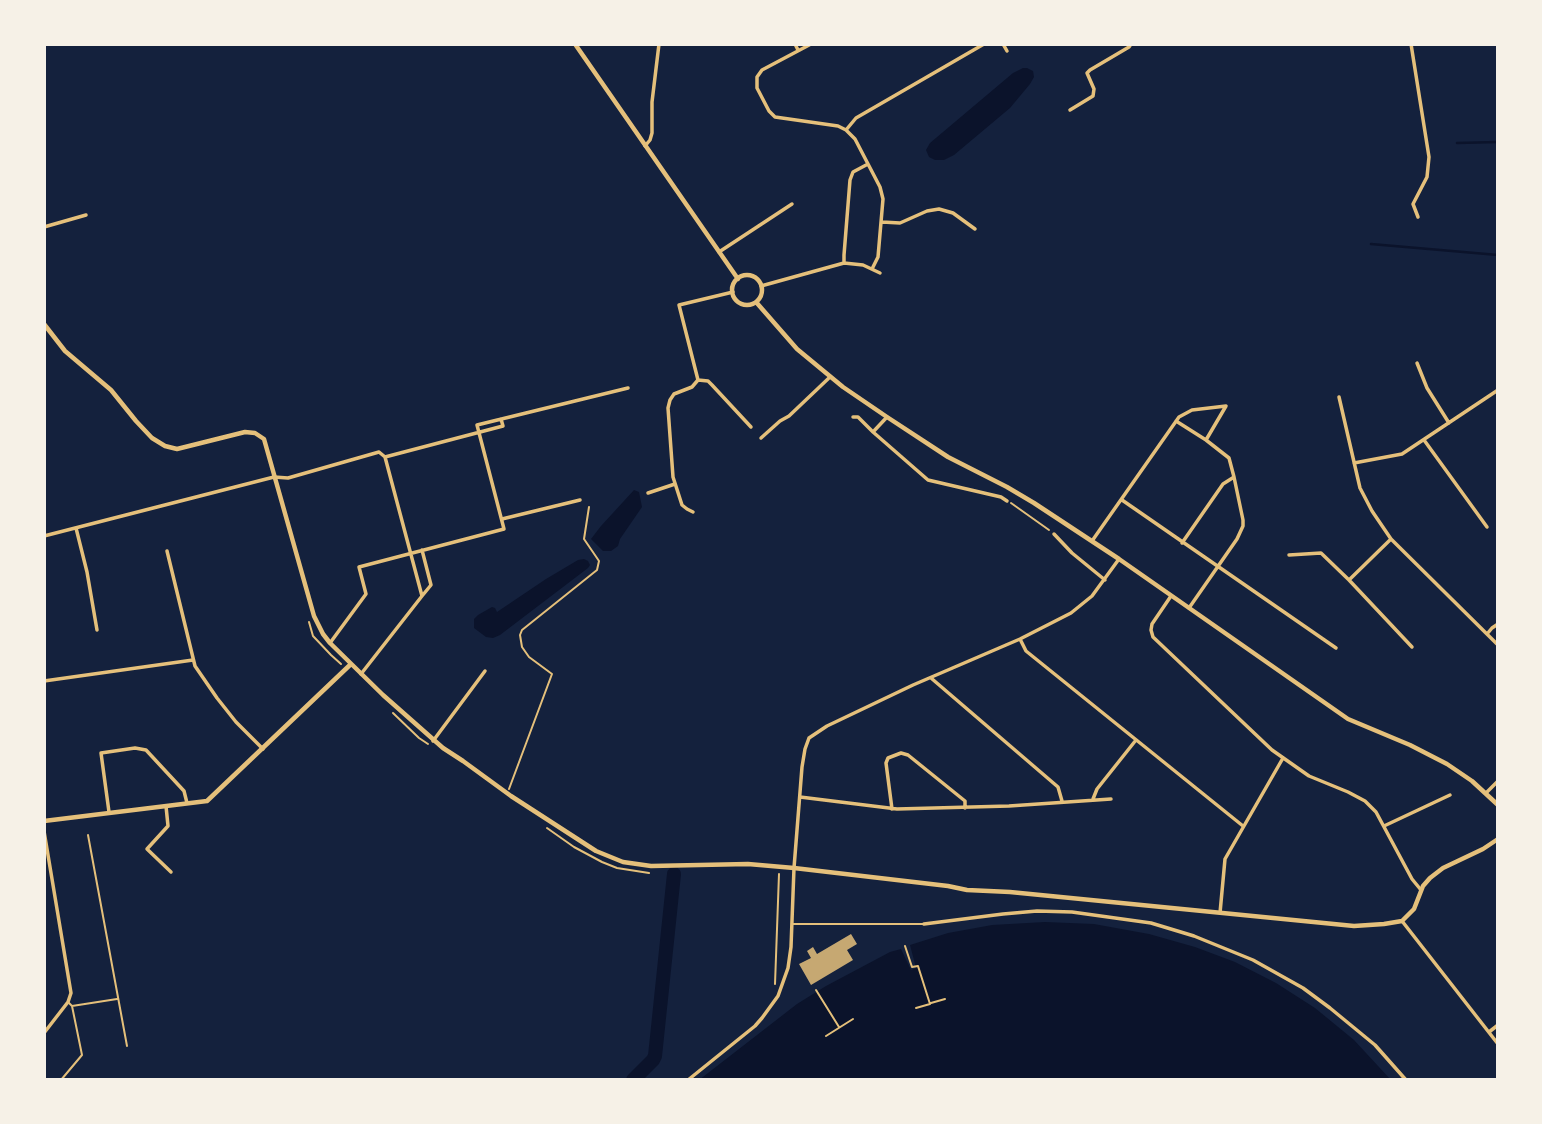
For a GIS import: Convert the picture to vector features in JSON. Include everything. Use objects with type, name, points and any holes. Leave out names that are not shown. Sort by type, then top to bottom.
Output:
[{"type":"street","points":[[575,44],[738,279]]},
{"type":"street","points":[[645,146],[652,133],[652,102],[659,44]]},
{"type":"street","points":[[795,44],[798,50]]},
{"type":"street","points":[[811,44],[766,68],[758,75],[757,88],[773,116],[835,125],[846,130],[855,139],[882,193],[884,206],[878,257],[872,269]]},
{"type":"street","points":[[846,130],[856,118],[984,44]]},
{"type":"street","points":[[1003,44],[1007,51]]},
{"type":"street","points":[[1070,110],[1093,96],[1094,89],[1087,73],[1090,69],[1131,44]]},
{"type":"street","points":[[1411,44],[1430,157],[1427,177],[1413,204],[1418,217]]},
{"type":"street","points":[[844,263],[850,180],[853,172],[868,164]]},
{"type":"street","points":[[719,252],[792,204]]},
{"type":"street","points":[[882,222],[900,223],[937,209],[950,212],[975,229]]},
{"type":"street","points":[[44,227],[86,215]]},
{"type":"street","points":[[761,286],[844,263],[857,264],[880,273]]},
{"type":"street","points":[[745,276],[752,276],[761,286],[761,294],[756,302],[749,304],[742,304],[733,292],[738,279],[745,276]]},
{"type":"street","points":[[698,380],[679,305],[733,292]]},
{"type":"street","points":[[756,302],[797,349],[830,377],[887,418],[948,457],[1007,487],[1092,541],[1348,719],[1447,764],[1498,805]]},
{"type":"street","points":[[44,324],[65,351],[111,390],[152,438],[164,446],[177,449],[245,432],[256,433],[264,439],[314,616],[323,634],[349,666],[433,741],[596,852],[623,862],[651,866],[748,864],[794,868],[967,890],[1346,926],[1402,921],[1414,909],[1426,882],[1438,871],[1498,839]]},
{"type":"street","points":[[1417,363],[1427,388],[1449,423]]},
{"type":"street","points":[[761,438],[830,377]]},
{"type":"street","points":[[698,380],[708,381],[751,427]]},
{"type":"street","points":[[693,512],[682,505],[673,477],[669,424],[670,400],[674,394],[692,387],[698,380]]},
{"type":"street","points":[[330,643],[366,594],[359,567],[504,529],[477,425],[628,388]]},
{"type":"street","points":[[1354,463],[1402,454],[1498,390]]},
{"type":"street","points":[[1339,397],[1360,488],[1372,511],[1391,539],[1498,645]]},
{"type":"street","points":[[1092,541],[1181,415],[1192,410],[1226,406],[1206,440]]},
{"type":"street","points":[[853,417],[858,417],[928,480],[1001,497],[1007,501]]},
{"type":"street","points":[[873,432],[887,418]]},
{"type":"street","points":[[1176,421],[1229,458],[1243,526],[1237,539],[1189,608]]},
{"type":"street","points":[[385,457],[478,432]]},
{"type":"street","points":[[1423,440],[1486,527]]},
{"type":"street","points":[[44,537],[274,477],[288,478],[379,452],[385,457],[422,596]]},
{"type":"street","points":[[1182,543],[1223,484],[1234,477]]},
{"type":"street","points":[[648,494],[675,484]]},
{"type":"street","points":[[1001,497],[1007,487]]},
{"type":"street","points":[[502,519],[580,500]]},
{"type":"street","points":[[1122,500],[1336,648]]},
{"type":"street","points":[[76,528],[97,630]]},
{"type":"street","points":[[1054,534],[1105,580]]},
{"type":"street","points":[[1349,580],[1391,539]]},
{"type":"street","points":[[361,674],[431,585],[422,550]]},
{"type":"street","points":[[167,551],[193,660],[217,698],[262,749]]},
{"type":"street","points":[[1289,555],[1321,553],[1412,647]]},
{"type":"street","points":[[688,1080],[755,1026],[780,991],[788,968],[805,749],[812,735],[1071,613],[1092,596],[1119,559]]},
{"type":"street","points":[[1171,596],[1152,624],[1153,637],[1283,758],[1309,776],[1365,801],[1376,812],[1412,879],[1421,890]]},
{"type":"street","points":[[1487,634],[1498,624]]},
{"type":"street","points":[[1020,639],[1026,650],[1243,827]]},
{"type":"street","points":[[44,681],[193,660]]},
{"type":"street","points":[[44,821],[207,801],[349,666]]},
{"type":"street","points":[[433,741],[485,671]]},
{"type":"street","points":[[931,678],[1058,787],[1062,802]]},
{"type":"street","points":[[1093,799],[1097,789],[1136,740]]},
{"type":"street","points":[[109,813],[101,753],[135,748],[146,750],[184,791],[187,803]]},
{"type":"street","points":[[892,809],[886,762],[888,758],[901,753],[908,755],[965,801],[965,808]]},
{"type":"street","points":[[1220,913],[1225,859],[1283,758]]},
{"type":"street","points":[[1486,793],[1498,781]]},
{"type":"street","points":[[1384,826],[1450,795]]},
{"type":"street","points":[[800,797],[892,809],[1009,806],[1111,799]]},
{"type":"street","points":[[166,806],[168,826],[148,849],[171,872]]},
{"type":"street","points":[[44,831],[71,993],[70,1004],[44,1033]]},
{"type":"street","points":[[924,925],[1037,911],[1072,912],[1151,923],[1194,936],[1253,960],[1303,988],[1375,1045],[1406,1080]]},
{"type":"street","points":[[1402,921],[1498,1044]]},
{"type":"street","points":[[1489,1032],[1498,1025]]},
{"type":"lane","points":[[88,835],[127,1046]]},
{"type":"lane","points":[[792,924],[924,925]]},
{"type":"lane","points":[[61,1080],[82,1055],[70,1004],[118,999]]},
{"type":"path","points":[[1007,501],[1054,534]]},
{"type":"path","points":[[508,794],[552,674],[529,657],[522,647],[520,635],[522,630],[597,570],[598,561],[584,539],[589,507]]},
{"type":"path","points":[[313,636],[331,656],[349,666]]},
{"type":"path","points":[[548,828],[574,847],[603,862],[627,870],[650,873]]},
{"type":"path","points":[[774,992],[779,872]]},
{"type":"path","points":[[905,946],[912,967],[918,966],[930,1004]]},
{"type":"path","points":[[816,989],[839,1027]]},
{"type":"path","points":[[916,1008],[945,999]]},
{"type":"path","points":[[825,1036],[853,1019]]},
{"type":"water","points":[[1023,68],[1033,71],[1034,77],[1010,108],[954,155],[944,160],[929,157],[926,150],[930,143],[1013,73]]},
{"type":"water","points":[[634,490],[639,492],[642,507],[618,546],[611,551],[603,551],[591,539]]},
{"type":"water","points":[[584,559],[590,565],[588,568],[500,635],[486,637],[474,628],[474,619],[478,615],[492,607],[497,612],[546,579]]},
{"type":"water","points":[[1045,922],[1094,924],[1149,934],[1235,962],[1276,983],[1315,1008],[1354,1040],[1391,1080],[699,1080],[797,1004],[890,952],[901,949],[911,970],[916,968],[910,945],[948,933],[992,925]]},
{"type":"building","points":[[851,934],[857,944],[847,950],[853,960],[811,985],[799,964],[811,958],[807,951],[813,947],[817,954]]},
{"type":"waterway","points":[[1457,143],[1498,142]]},
{"type":"waterway","points":[[1371,244],[1498,255]]},
{"type":"waterway","points":[[633,1080],[655,1056],[674,874]]}]
